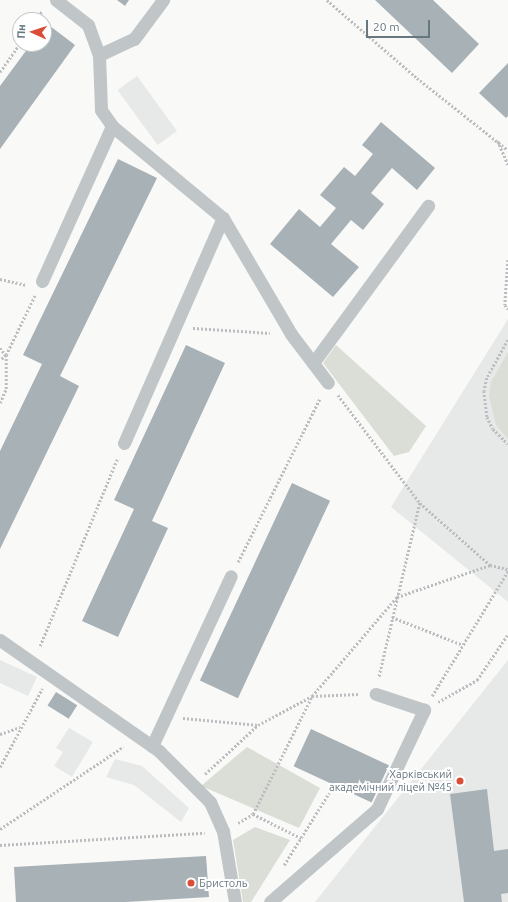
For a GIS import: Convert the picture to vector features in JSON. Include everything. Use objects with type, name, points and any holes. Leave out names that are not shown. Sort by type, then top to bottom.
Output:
[{"type":"lane","points":[[56,0],[88,25],[99,55],[101,110],[112,126],[223,218],[290,334],[328,383]]},
{"type":"lane","points":[[99,55],[134,39],[164,0]]},
{"type":"lane","points":[[40,285],[112,126]]},
{"type":"lane","points":[[313,363],[428,206]]},
{"type":"lane","points":[[124,443],[223,218]]},
{"type":"lane","points":[[152,746],[231,576]]},
{"type":"lane","points":[[0,640],[152,746],[210,802],[223,832],[235,902]]},
{"type":"lane","points":[[270,902],[377,809],[424,710],[376,694]]},
{"type":"path","points":[[327,0],[417,78],[498,140],[508,150]]},
{"type":"path","points":[[0,72],[14,52]]},
{"type":"path","points":[[498,140],[508,165]]},
{"type":"path","points":[[508,260],[505,305],[508,309]]},
{"type":"path","points":[[0,280],[40,285],[6,355],[0,361]]},
{"type":"path","points":[[175,327],[290,334]]},
{"type":"path","points":[[508,340],[487,378],[484,391],[487,417],[493,430],[508,444]]},
{"type":"path","points":[[0,348],[6,355],[6,390],[0,403]]},
{"type":"path","points":[[231,576],[328,383],[420,503],[490,565],[508,570],[424,710]]},
{"type":"path","points":[[33,663],[124,443]]},
{"type":"path","points":[[193,785],[258,725],[312,696],[376,694],[392,617],[420,503]]},
{"type":"path","points":[[0,845],[223,832],[253,814],[312,696],[397,597],[490,565]]},
{"type":"path","points":[[392,617],[463,645]]},
{"type":"path","points":[[424,710],[477,680],[508,634]]},
{"type":"path","points":[[0,767],[20,727],[50,675]]},
{"type":"path","points":[[166,716],[258,725]]},
{"type":"path","points":[[0,734],[20,727]]},
{"type":"path","points":[[0,829],[138,737]]},
{"type":"path","points":[[282,870],[300,838],[329,793]]},
{"type":"path","points":[[253,814],[300,838]]},
{"type":"shaded area","points":[[137,76],[177,131],[158,145],[118,90]]},
{"type":"shaded area","points":[[508,319],[508,602],[391,507]]},
{"type":"shaded area","points":[[336,345],[426,426],[409,452],[394,456],[323,363]]},
{"type":"shaded area","points":[[508,352],[508,439],[496,425],[489,396],[491,382]]},
{"type":"shaded area","points":[[0,660],[37,677],[28,696],[0,683]]},
{"type":"shaded area","name":"Харківський академічний ліцей №45","points":[[508,660],[508,902],[315,902]]},
{"type":"shaded area","points":[[69,728],[93,742],[72,777],[54,766],[63,752],[56,748]]},
{"type":"shaded area","points":[[247,747],[320,788],[299,828],[201,786]]},
{"type":"shaded area","points":[[115,759],[142,766],[189,808],[181,822],[134,785],[106,777]]},
{"type":"shaded area","points":[[255,827],[290,840],[251,902],[243,902],[233,840]]},
{"type":"building","points":[[117,0],[129,0],[125,6]]},
{"type":"building","points":[[375,0],[433,0],[479,44],[452,73]]},
{"type":"building","points":[[52,28],[75,45],[0,149],[0,86],[25,52],[52,52]]},
{"type":"building","points":[[508,63],[508,116],[506,118],[479,93]]},
{"type":"building","points":[[381,122],[435,168],[417,190],[392,168],[371,193],[384,204],[363,230],[351,220],[331,244],[359,267],[333,297],[270,244],[299,209],[320,227],[336,208],[320,195],[344,167],[355,176],[373,154],[362,145]]},
{"type":"building","points":[[118,159],[157,178],[60,376],[79,386],[0,549],[0,451],[42,364],[23,355]]},
{"type":"building","points":[[186,345],[225,363],[152,521],[168,528],[118,637],[82,621],[134,509],[114,500]]},
{"type":"building","points":[[292,483],[330,501],[238,698],[200,681]]},
{"type":"building","points":[[56,692],[77,705],[69,719],[48,706]]},
{"type":"building","points":[[311,729],[389,765],[372,803],[294,766]]},
{"type":"building","points":[[487,789],[494,851],[508,849],[508,893],[501,894],[502,902],[464,902],[450,794]]},
{"type":"building","points":[[206,856],[209,897],[126,902],[16,902],[14,867]]},
{"type":"place","name":"Харківський академічний ліцей №45","points":[[460,781]]},
{"type":"place","name":"Бристоль","points":[[191,883]]}]
